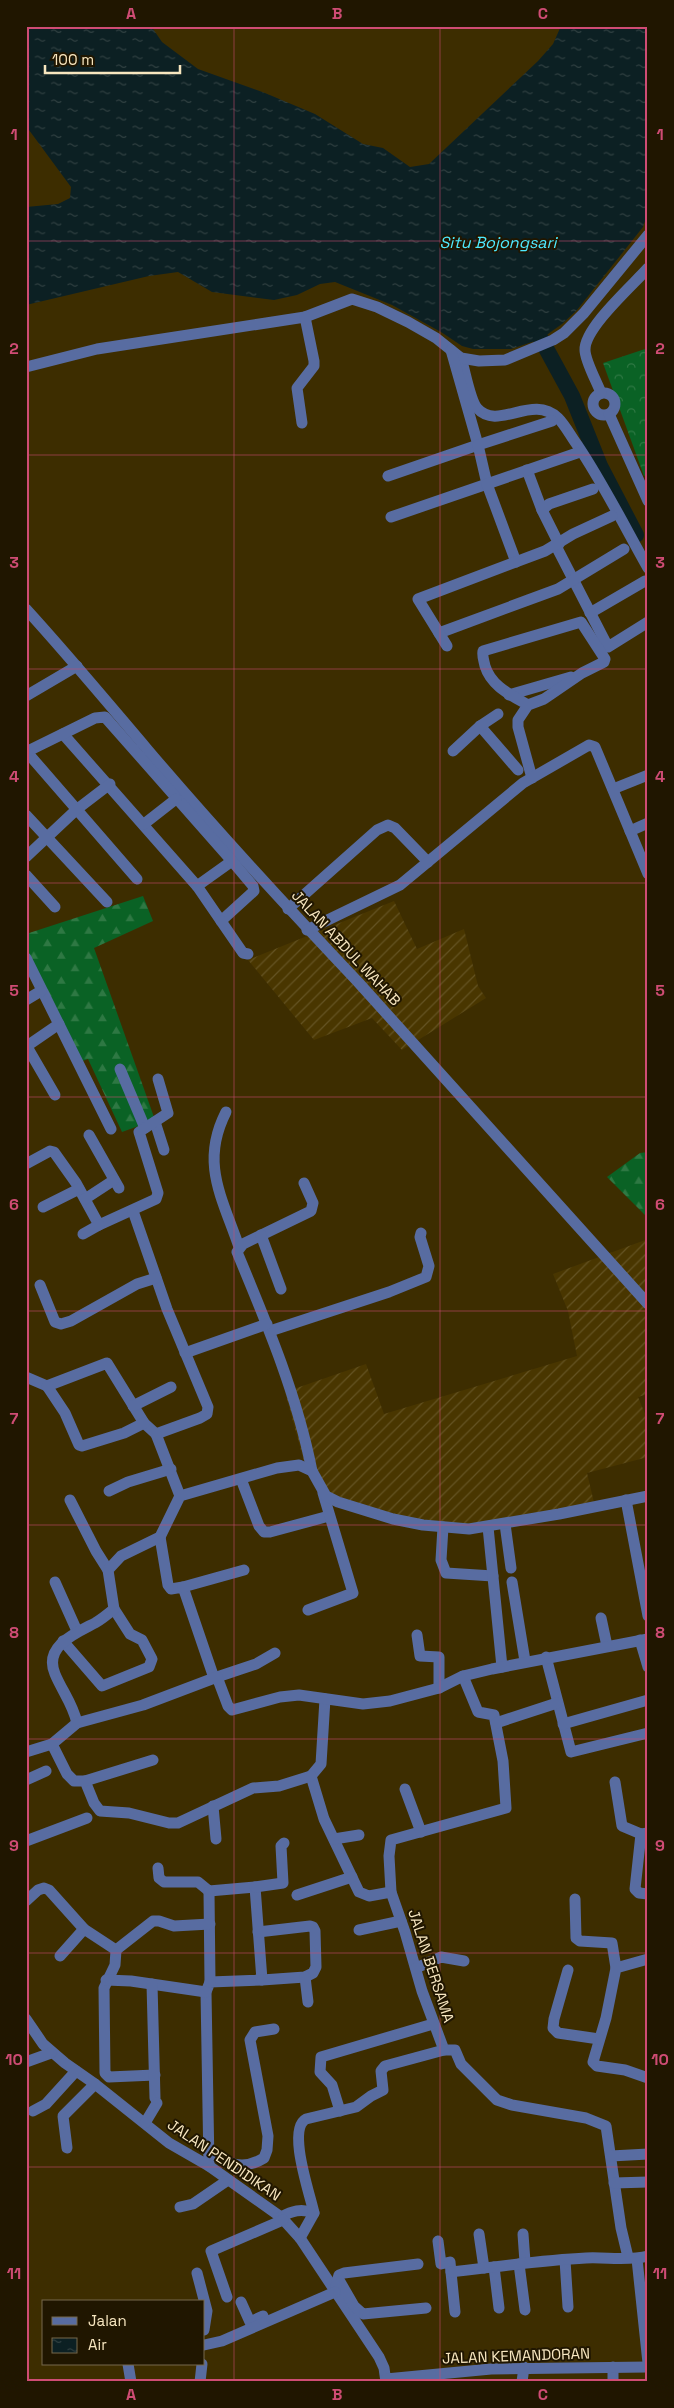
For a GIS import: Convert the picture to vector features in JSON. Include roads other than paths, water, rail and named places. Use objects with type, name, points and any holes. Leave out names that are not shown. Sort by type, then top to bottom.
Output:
[{"type":"street","points":[[26,367],[97,349],[304,318],[352,299],[377,307],[408,322],[436,338],[461,358],[479,361],[505,360],[553,340],[584,313],[648,235]]},
{"type":"street","points":[[601,393],[585,350],[588,337],[602,318],[648,268]]},
{"type":"street","points":[[302,423],[296,388],[314,366],[304,318]]},
{"type":"street","points":[[451,350],[487,484],[516,562]]},
{"type":"street","points":[[461,358],[476,407],[483,413],[495,417],[537,408],[549,411],[559,419],[596,472],[648,568]]},
{"type":"street","points":[[601,393],[610,394],[615,400],[615,408],[609,414],[600,415],[593,407],[593,400],[601,393]]},
{"type":"street","points":[[609,414],[648,501]]},
{"type":"street","points":[[388,476],[552,421]]},
{"type":"street","points":[[391,517],[577,454]]},
{"type":"street","points":[[527,470],[557,545],[608,647],[648,622]]},
{"type":"street","points":[[542,510],[549,504],[593,490]]},
{"type":"street","points":[[447,646],[418,599],[557,545],[573,534],[612,516]]},
{"type":"street","points":[[439,632],[558,589],[624,549]]},
{"type":"street","points":[[590,613],[645,581]]},
{"type":"street","name":"JALAN ABDUL WAHAB","points":[[26,609],[114,709],[146,749],[288,909],[358,982],[648,1304]]},
{"type":"street","points":[[523,712],[606,659],[581,622],[483,651],[482,655],[489,677],[509,695],[523,712],[524,750],[532,778]]},
{"type":"street","points":[[26,696],[76,666]]},
{"type":"street","points":[[509,695],[582,673]]},
{"type":"street","points":[[453,751],[480,726],[498,714]]},
{"type":"street","points":[[137,880],[26,752],[95,718],[105,718],[252,886],[254,891],[221,922]]},
{"type":"street","points":[[480,726],[518,770]]},
{"type":"street","points":[[63,734],[110,784],[197,886],[243,953],[248,954]]},
{"type":"street","points":[[307,930],[400,886],[532,778],[588,745],[595,747],[648,874]]},
{"type":"street","points":[[505,755],[524,750]]},
{"type":"street","points":[[613,789],[648,775]]},
{"type":"street","points":[[26,857],[76,810],[110,784]]},
{"type":"street","points":[[144,824],[176,799]]},
{"type":"street","points":[[26,815],[107,902]]},
{"type":"street","points":[[630,831],[648,823]]},
{"type":"street","points":[[288,909],[377,830],[388,826],[395,828],[428,862]]},
{"type":"street","points":[[197,886],[232,861]]},
{"type":"street","points":[[26,875],[55,907]]},
{"type":"street","points":[[26,958],[112,1129]]},
{"type":"street","points":[[26,1000],[41,991]]},
{"type":"street","points":[[55,1095],[27,1046],[60,1024]]},
{"type":"street","points":[[120,1069],[164,1150]]},
{"type":"street","points":[[83,1234],[156,1199],[158,1193],[139,1132],[168,1113],[158,1079]]},
{"type":"street","points":[[226,1112],[219,1126],[212,1154],[216,1178],[239,1247],[237,1252],[268,1327],[297,1408],[312,1472],[322,1491],[353,1593],[308,1610]]},
{"type":"street","points":[[43,1207],[51,1197],[82,1194],[116,1184],[89,1135]]},
{"type":"street","points":[[26,1164],[50,1151],[54,1152],[82,1194],[99,1225]]},
{"type":"street","points":[[239,1247],[311,1211],[313,1204],[304,1183]]},
{"type":"street","points":[[133,1211],[156,1278],[208,1407],[206,1414],[156,1434]]},
{"type":"street","points":[[185,1353],[389,1292],[426,1277],[429,1266],[420,1237],[421,1233]]},
{"type":"street","points":[[261,1235],[281,1289]]},
{"type":"street","points":[[40,1286],[55,1322],[61,1324],[70,1321],[137,1284],[156,1278]]},
{"type":"street","points":[[47,1386],[107,1363],[144,1423],[156,1434],[180,1496],[160,1536],[121,1556],[108,1570]]},
{"type":"street","points":[[26,1377],[47,1386],[65,1413],[78,1445],[82,1446],[124,1434],[144,1423]]},
{"type":"street","points":[[133,1406],[171,1387]]},
{"type":"street","points":[[180,1496],[293,1465],[304,1466],[312,1472]]},
{"type":"street","points":[[109,1491],[128,1482],[171,1469]]},
{"type":"street","points":[[241,1479],[259,1526],[264,1532],[329,1516]]},
{"type":"street","points":[[322,1491],[330,1499],[393,1519],[469,1529],[505,1524],[648,1496]]},
{"type":"street","points":[[63,1641],[102,1686],[149,1667],[152,1662],[142,1640],[130,1634],[114,1609],[108,1570],[70,1500]]},
{"type":"street","points":[[626,1500],[648,1616]]},
{"type":"street","points":[[505,1524],[511,1568]]},
{"type":"street","points":[[443,1527],[441,1554],[443,1570],[446,1573],[493,1576]]},
{"type":"street","points":[[488,1527],[502,1666]]},
{"type":"street","points":[[160,1536],[169,1587],[171,1589],[244,1570]]},
{"type":"street","points":[[55,1582],[77,1631]]},
{"type":"street","points":[[512,1582],[525,1661]]},
{"type":"street","points":[[183,1587],[216,1677],[228,1706],[232,1710],[289,1696],[309,1696],[364,1704],[390,1701],[439,1688],[463,1676],[502,1666],[644,1640],[648,1666]]},
{"type":"street","points":[[77,1723],[72,1706],[53,1668],[55,1653],[63,1641],[77,1631],[97,1622],[114,1609]]},
{"type":"street","points":[[601,1618],[607,1646]]},
{"type":"street","points":[[417,1635],[420,1656],[439,1657],[439,1688]]},
{"type":"street","points":[[26,1752],[52,1744],[77,1723],[143,1705],[256,1664],[275,1653]]},
{"type":"street","points":[[546,1657],[570,1750],[573,1753],[648,1733]]},
{"type":"street","points":[[463,1676],[475,1708],[480,1713],[493,1714],[496,1723],[557,1703]]},
{"type":"street","points":[[84,1782],[97,1807],[106,1813],[129,1813],[173,1823],[188,1819],[253,1788],[280,1786],[311,1776],[321,1764],[325,1699]]},
{"type":"street","points":[[563,1724],[648,1700]]},
{"type":"street","name":"JALAN BERSAMA","points":[[496,1723],[503,1761],[506,1808],[391,1840],[389,1856],[391,1892],[433,2024],[444,2050],[455,2050],[461,2064],[497,2100],[512,2105],[586,2118],[606,2126],[621,2228],[638,2257],[648,2363]]},
{"type":"street","points":[[52,1744],[71,1778],[84,1782],[153,1760]]},
{"type":"street","points":[[26,1780],[46,1771]]},
{"type":"street","points":[[311,1776],[324,1819],[359,1892],[363,1895],[391,1892]]},
{"type":"street","points":[[615,1782],[622,1826],[644,1834],[636,1889],[639,1893],[648,1894]]},
{"type":"street","points":[[405,1789],[421,1832]]},
{"type":"street","points":[[213,1806],[216,1839]]},
{"type":"street","points":[[26,1841],[87,1818]]},
{"type":"street","points":[[334,1839],[359,1835]]},
{"type":"street","points":[[158,1868],[161,1881],[198,1882],[210,1891],[255,1888],[283,1883],[281,1846],[284,1843]]},
{"type":"street","points":[[297,1895],[352,1877]]},
{"type":"street","points":[[26,1901],[38,1890],[44,1888],[49,1890],[84,1929],[116,1950]]},
{"type":"street","points":[[255,1888],[262,1980]]},
{"type":"street","points":[[209,2166],[208,1987],[210,1891]]},
{"type":"street","points":[[576,1899],[576,1938],[580,1941],[612,1943],[616,1968],[594,2064],[625,2070],[648,2078]]},
{"type":"street","points":[[155,2075],[109,2077],[105,2073],[104,1994],[106,1980],[115,1965],[116,1950],[153,1921],[174,1926],[210,1924]]},
{"type":"street","points":[[359,1930],[401,1921]]},
{"type":"street","points":[[106,1980],[208,1987],[305,1977],[313,1974],[316,1968],[313,1927],[258,1932]]},
{"type":"street","points":[[60,1956],[84,1929]]},
{"type":"street","points":[[416,1968],[441,1957],[464,1961]]},
{"type":"street","points":[[616,1968],[648,1959]]},
{"type":"street","points":[[568,1970],[553,2028],[558,2033],[599,2039]]},
{"type":"street","points":[[305,1977],[308,2002]]},
{"type":"street","points":[[145,2123],[156,2101],[152,1984]]},
{"type":"street","name":"JALAN PENDIDIKAN","points":[[27,2022],[51,2052],[169,2142],[209,2166],[282,2218],[335,2287],[379,2357],[386,2380]]},
{"type":"street","points":[[340,2110],[332,2084],[320,2072],[322,2057],[433,2024]]},
{"type":"street","points":[[209,2152],[234,2165],[243,2166],[264,2158],[268,2150],[268,2136],[250,2040],[254,2032],[274,2029]]},
{"type":"street","points":[[302,2246],[314,2212],[299,2148],[299,2126],[306,2119],[356,2107],[384,2090],[381,2071],[385,2066],[444,2050]]},
{"type":"street","points":[[26,2062],[51,2052]]},
{"type":"street","points":[[33,2111],[46,2104],[76,2071]]},
{"type":"street","points":[[67,2148],[63,2116],[95,2084]]},
{"type":"street","points":[[611,2156],[648,2154]]},
{"type":"street","points":[[180,2207],[193,2204],[228,2180]]},
{"type":"street","points":[[614,2183],[648,2182]]},
{"type":"street","points":[[227,2297],[211,2251],[298,2210],[314,2212]]},
{"type":"street","points":[[479,2234],[499,2308]]},
{"type":"street","points":[[523,2234],[522,2263],[525,2310]]},
{"type":"street","points":[[438,2241],[441,2264],[450,2262],[455,2312]]},
{"type":"street","points":[[451,2272],[522,2263],[638,2257]]},
{"type":"street","points":[[565,2260],[568,2307]]},
{"type":"street","points":[[205,2345],[222,2341],[335,2287],[339,2276],[344,2273],[418,2264]]},
{"type":"street","points":[[197,2273],[204,2300]]},
{"type":"street","points":[[241,2302],[250,2322],[335,2287]]},
{"type":"street","points":[[335,2287],[363,2314],[426,2308]]},
{"type":"street","points":[[205,2303],[207,2311],[205,2324]]},
{"type":"street","points":[[128,2366],[131,2382]]},
{"type":"street","points":[[200,2382],[202,2366]]},
{"type":"street","points":[[522,2382],[524,2367]]},
{"type":"street","name":"JALAN KEMANDORAN","points":[[386,2380],[524,2367],[648,2367]]},
{"type":"street","points":[[613,2367],[613,2382]]},
{"type":"water","name":"Situ Bojongsari","points":[[26,26],[151,26],[162,42],[198,69],[265,93],[315,114],[363,144],[383,148],[410,167],[429,164],[538,61],[553,44],[561,26],[648,26],[648,147],[645,167],[647,207],[643,227],[577,310],[562,324],[541,339],[511,349],[473,349],[462,346],[392,305],[335,282],[320,284],[297,295],[274,300],[212,292],[178,272],[149,276],[26,305],[26,207],[58,204],[70,198],[71,187],[26,126]]},
{"type":"waterway","points":[[541,339],[572,396],[600,466],[636,535]]}]
